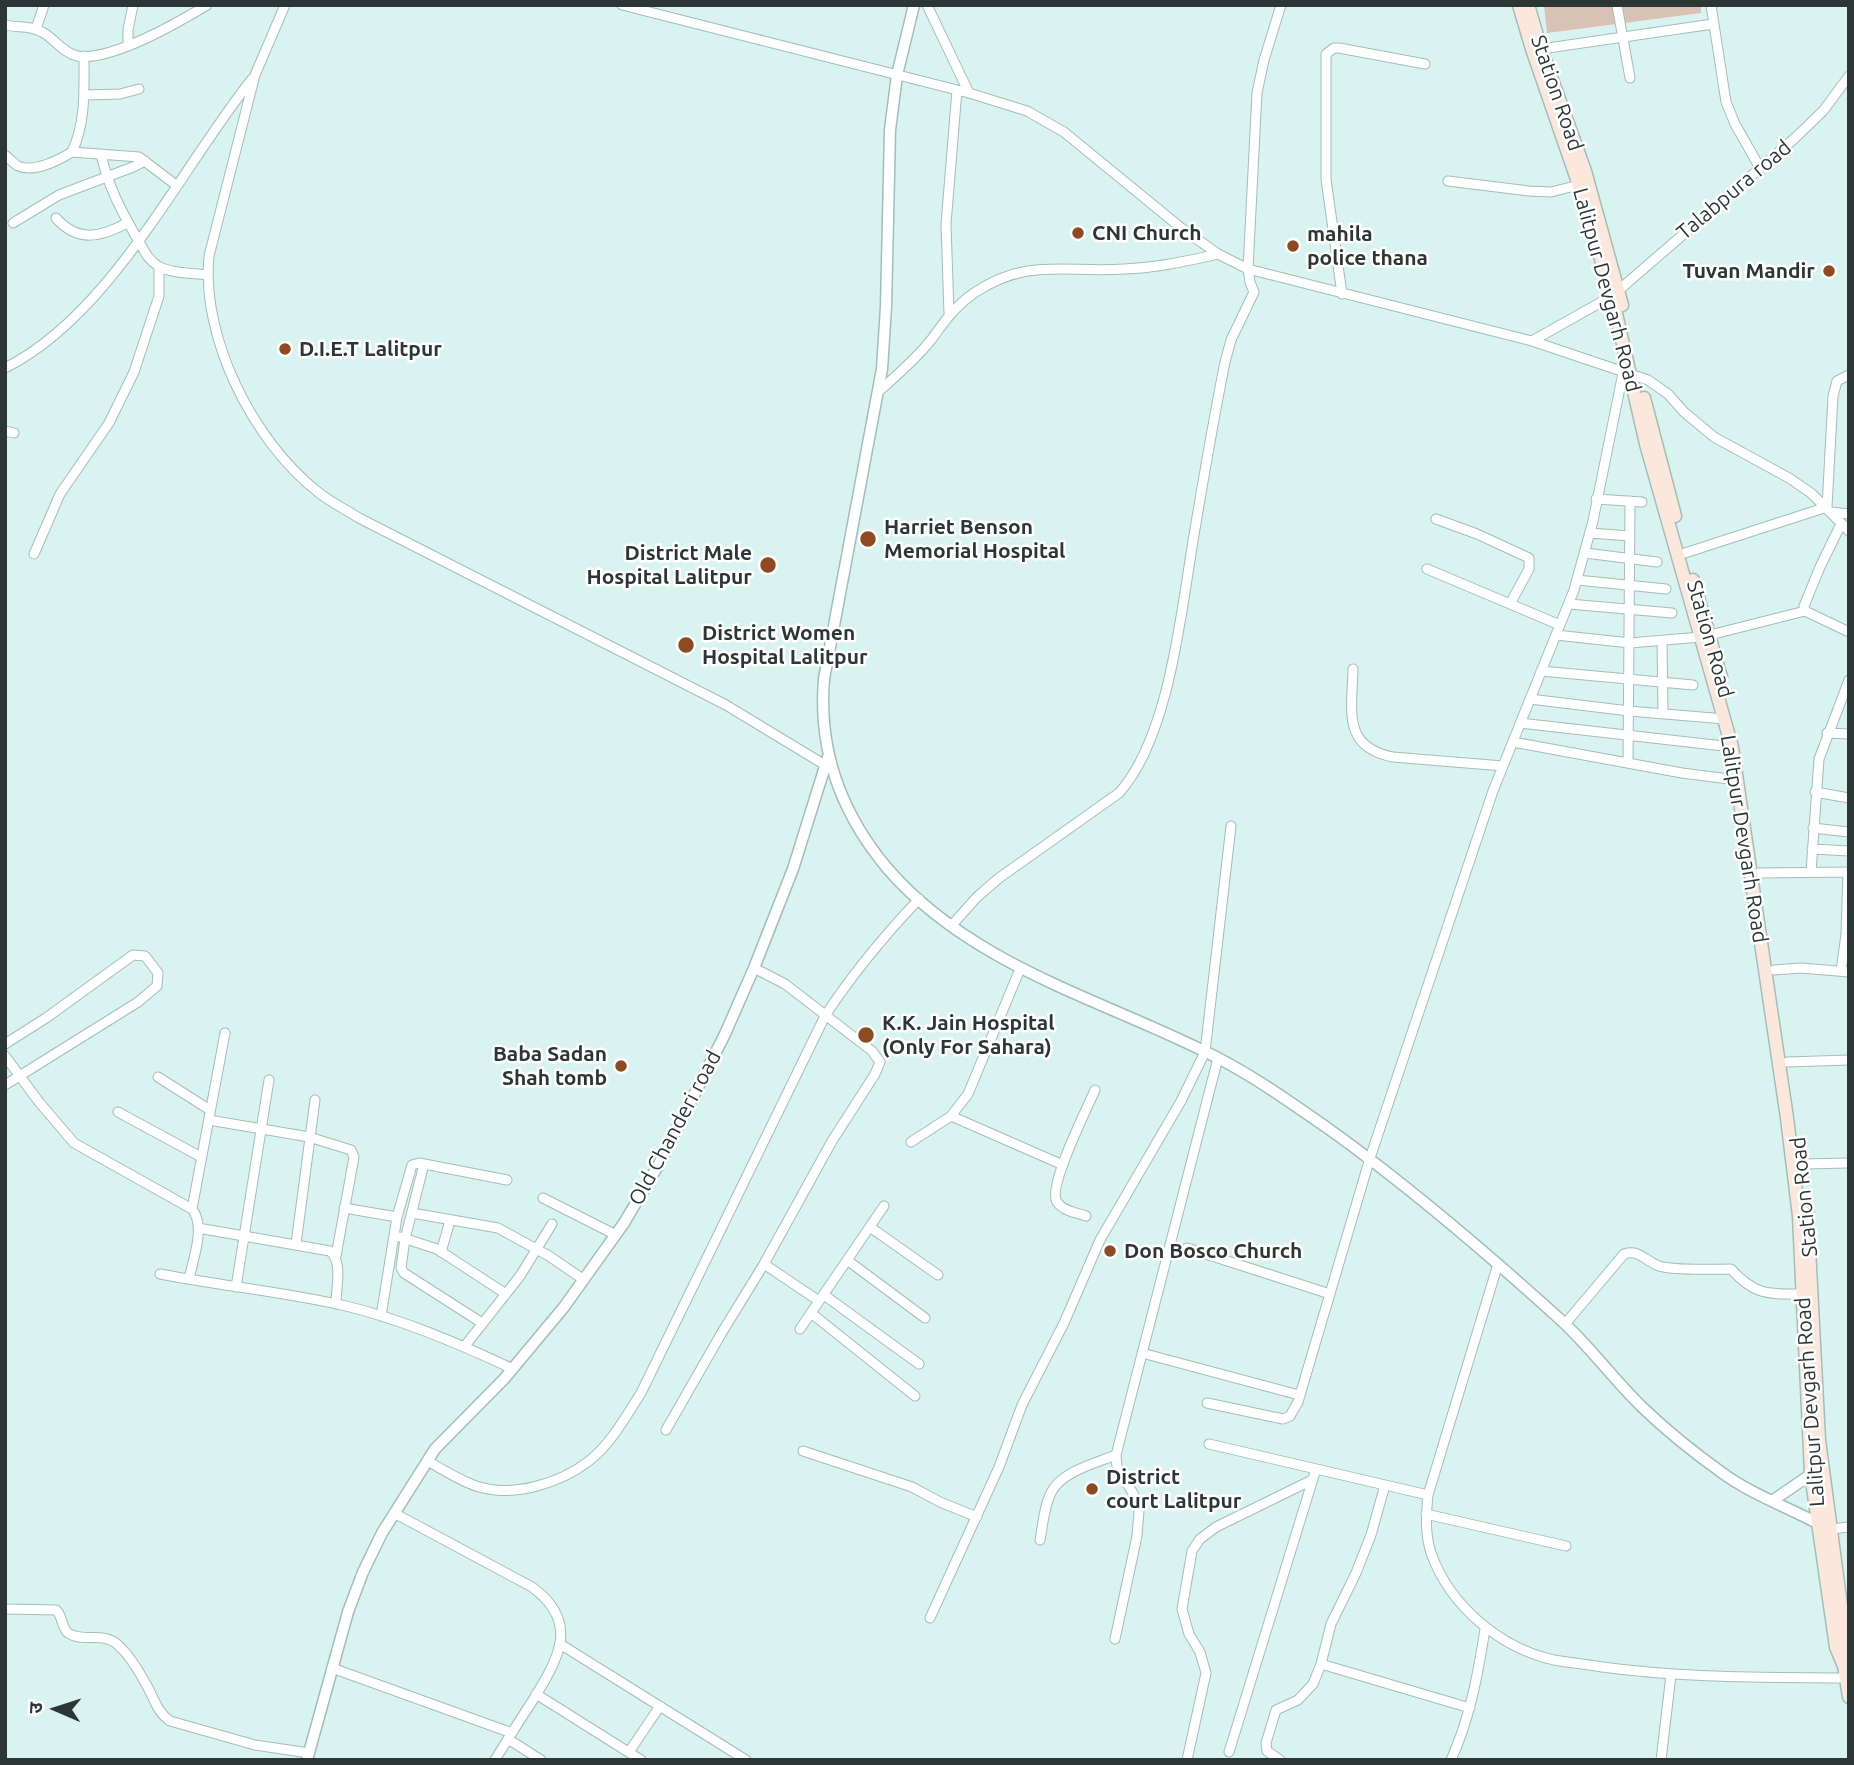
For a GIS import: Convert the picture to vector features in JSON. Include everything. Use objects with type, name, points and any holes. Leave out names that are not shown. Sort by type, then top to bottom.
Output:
[{"type":"main road","name":"Lalitpur Devgarh Road","points":[[1519,5],[1615,292],[1646,444],[1705,636],[1732,747],[1787,1118],[1799,1216],[1816,1471],[1836,1647],[1845,1672],[1849,1697]]},
{"type":"main road","name":"Station Road","points":[[1528,5],[1585,171],[1615,292]]},
{"type":"main road","name":"Station Road","points":[[1631,375],[1685,553],[1705,636],[1742,763],[1801,1164],[1811,1261],[1816,1471]]},
{"type":"street","points":[[36,29],[44,5]]},
{"type":"street","points":[[128,45],[133,5]]},
{"type":"street","points":[[6,28],[36,29],[69,53],[83,56],[102,54],[162,30],[207,5]]},
{"type":"street","points":[[285,5],[255,75],[209,256],[207,275],[211,311],[220,348],[236,385],[271,445],[318,493],[359,518],[726,705],[827,761]]},
{"type":"street","points":[[622,5],[969,93],[1027,111],[1051,124],[1180,227],[1218,254],[1248,269],[1532,341],[1658,385],[1714,438],[1789,478],[1829,510],[1845,528],[1805,600],[1805,611]]},
{"type":"street","points":[[914,5],[897,75],[890,130],[882,369],[824,680],[822,707],[827,761],[859,828],[887,868],[919,899],[1020,969],[1218,1058],[1282,1096],[1370,1158],[1498,1264],[1565,1324],[1641,1406],[1724,1474],[1824,1526],[1849,1527]]},
{"type":"street","points":[[927,5],[969,93]]},
{"type":"street","points":[[946,920],[999,878],[1119,793],[1140,764],[1163,702],[1225,362],[1231,340],[1254,292],[1248,269],[1257,93],[1281,5]]},
{"type":"street","points":[[1617,5],[1630,78]]},
{"type":"street","points":[[1711,5],[1726,102],[1760,168]]},
{"type":"street","points":[[1541,49],[1713,24]]},
{"type":"street","points":[[1342,294],[1325,179],[1326,54],[1339,48],[1425,64]]},
{"type":"street","points":[[72,152],[80,132],[84,95],[83,56]]},
{"type":"street","points":[[5,368],[33,351],[91,302],[138,240],[226,111],[255,75]]},
{"type":"street","name":"Talabpura road","points":[[1532,341],[1615,292],[1823,111],[1849,76]]},
{"type":"street","points":[[84,95],[120,94],[139,89]]},
{"type":"street","points":[[949,313],[946,224],[957,90]]},
{"type":"street","points":[[5,155],[18,166],[27,168],[72,152],[131,155],[145,161],[176,185]]},
{"type":"street","points":[[101,154],[106,177],[127,223],[146,255],[159,267],[207,275]]},
{"type":"street","points":[[13,223],[50,199],[145,161]]},
{"type":"street","points":[[1448,181],[1551,192],[1579,185]]},
{"type":"street","points":[[55,218],[69,230],[94,236],[111,232],[127,223]]},
{"type":"street","points":[[878,392],[931,340],[949,313],[995,280],[1023,270],[1132,269],[1156,267],[1218,254]]},
{"type":"street","points":[[34,554],[60,494],[109,423],[134,372],[159,296],[159,267]]},
{"type":"street","points":[[1207,1403],[1283,1419],[1290,1416],[1295,1409],[1370,1158],[1503,765],[1577,580],[1631,375]]},
{"type":"street","points":[[1829,510],[1833,396],[1837,381],[1849,375]]},
{"type":"street","points":[[1597,499],[1642,502]]},
{"type":"street","points":[[1628,763],[1630,501]]},
{"type":"street","points":[[1685,553],[1829,510],[1849,514]]},
{"type":"street","points":[[1436,519],[1529,558],[1529,569],[1510,604]]},
{"type":"street","points":[[1590,533],[1630,536]]},
{"type":"street","points":[[1585,553],[1657,562]]},
{"type":"street","points":[[1427,569],[1560,625]]},
{"type":"street","points":[[1577,580],[1666,589]]},
{"type":"street","points":[[1569,604],[1672,613]]},
{"type":"street","points":[[1556,635],[1630,643],[1662,641],[1705,636],[1805,611],[1849,632]]},
{"type":"street","points":[[1662,641],[1663,714]]},
{"type":"street","points":[[1353,669],[1352,718],[1357,736],[1366,748],[1377,754],[1393,757],[1503,765]]},
{"type":"street","points":[[1541,671],[1693,685]]},
{"type":"street","points":[[1811,872],[1819,759],[1849,680]]},
{"type":"street","points":[[1530,699],[1724,719]]},
{"type":"street","points":[[1520,723],[1732,747]]},
{"type":"street","points":[[1827,733],[1849,734]]},
{"type":"street","points":[[1513,742],[1737,780]]},
{"type":"street","name":"Old Chanderi road","points":[[308,1756],[348,1612],[363,1572],[394,1513],[432,1455],[513,1369],[584,1280],[616,1235],[659,1164],[725,1034],[754,968],[793,869],[827,761]]},
{"type":"street","points":[[1815,792],[1849,798]]},
{"type":"street","points":[[930,1618],[977,1517],[1022,1405],[1068,1314],[1100,1240],[1181,1101],[1205,1052],[1231,826]]},
{"type":"street","points":[[1813,828],[1849,832]]},
{"type":"street","points":[[1812,849],[1849,851]]},
{"type":"street","points":[[1759,873],[1849,872],[1845,971],[1801,968],[1774,970]]},
{"type":"street","points":[[432,1455],[477,1487],[517,1490],[560,1478],[589,1462],[607,1443],[642,1392],[825,1016],[871,951],[919,899]]},
{"type":"street","points":[[5,1044],[133,955],[145,956],[158,973],[157,986],[138,1002],[94,1032],[5,1085]]},
{"type":"street","points":[[666,1430],[764,1264],[832,1141],[878,1068],[878,1056],[785,984],[754,968]]},
{"type":"street","points":[[911,1142],[951,1116],[968,1094],[1020,969]]},
{"type":"street","points":[[192,1209],[225,1033]]},
{"type":"street","points":[[5,1056],[74,1143],[192,1209],[198,1221],[198,1228],[190,1279]]},
{"type":"street","points":[[1115,1639],[1137,1536],[1139,1511],[1134,1494],[1117,1467],[1115,1455],[1218,1058]]},
{"type":"street","points":[[1787,1062],[1849,1060]]},
{"type":"street","points":[[159,1077],[209,1115],[345,1146],[354,1153],[335,1256]]},
{"type":"street","points":[[236,1287],[270,1080]]},
{"type":"street","points":[[1086,1216],[1066,1209],[1055,1199],[1056,1183],[1095,1090]]},
{"type":"street","points":[[296,1244],[315,1100]]},
{"type":"street","points":[[118,1112],[201,1157]]},
{"type":"street","points":[[951,1116],[1063,1165]]},
{"type":"street","points":[[1801,1164],[1849,1163]]},
{"type":"street","points":[[380,1316],[397,1217],[411,1168],[415,1164],[424,1164],[507,1180]]},
{"type":"street","points":[[424,1164],[405,1239],[402,1271],[482,1323]]},
{"type":"street","points":[[543,1198],[616,1235]]},
{"type":"street","points":[[800,1329],[884,1206]]},
{"type":"street","points":[[344,1208],[397,1217]]},
{"type":"street","points":[[412,1213],[498,1228],[537,1249],[584,1280]]},
{"type":"street","points":[[441,1252],[450,1221]]},
{"type":"street","points":[[464,1347],[506,1294],[552,1224]]},
{"type":"street","points":[[870,1227],[938,1275]]},
{"type":"street","points":[[198,1228],[330,1251],[338,1263],[335,1304]]},
{"type":"street","points":[[394,1236],[441,1252],[506,1294]]},
{"type":"street","points":[[1188,1248],[1330,1294]]},
{"type":"street","points":[[1565,1324],[1624,1254],[1631,1252],[1638,1253],[1659,1266],[1731,1269],[1749,1286],[1765,1294],[1803,1294]]},
{"type":"street","points":[[847,1260],[925,1318]]},
{"type":"street","points":[[764,1264],[821,1298],[919,1364]]},
{"type":"street","points":[[1498,1264],[1428,1495],[1426,1530],[1430,1552],[1440,1573],[1462,1605],[1485,1629],[1520,1648],[1553,1660],[1671,1675],[1845,1672]]},
{"type":"street","points":[[160,1274],[335,1304],[380,1316],[464,1347],[513,1369]]},
{"type":"street","points":[[811,1313],[915,1396]]},
{"type":"street","points":[[1142,1353],[1300,1395]]},
{"type":"street","points":[[1209,1444],[1428,1495]]},
{"type":"street","points":[[803,1451],[912,1487],[977,1517]]},
{"type":"street","points":[[1040,1541],[1052,1489],[1074,1473],[1115,1455]]},
{"type":"street","points":[[1229,1752],[1316,1469]]},
{"type":"street","points":[[1772,1501],[1816,1471]]},
{"type":"street","points":[[1187,1760],[1206,1673],[1200,1652],[1189,1634],[1182,1609],[1192,1551],[1199,1539],[1216,1527],[1312,1480]]},
{"type":"street","points":[[1280,1760],[1267,1751],[1266,1743],[1273,1715],[1281,1706],[1297,1700],[1313,1684],[1331,1624],[1361,1561],[1385,1485]]},
{"type":"street","points":[[394,1513],[532,1587],[545,1596],[555,1608],[560,1622],[559,1652],[537,1694],[495,1760]]},
{"type":"street","points":[[1426,1514],[1566,1546]]},
{"type":"street","points":[[5,1609],[49,1608],[56,1610],[70,1634],[110,1639],[118,1645],[147,1685],[161,1715],[170,1721],[231,1739],[308,1756]]},
{"type":"street","points":[[1451,1760],[1471,1708],[1485,1629]]},
{"type":"street","points":[[560,1644],[746,1760]]},
{"type":"street","points":[[1321,1664],[1471,1708]]},
{"type":"street","points":[[332,1668],[510,1736],[541,1760]]},
{"type":"street","points":[[1661,1760],[1671,1675]]},
{"type":"street","points":[[537,1694],[641,1760]]},
{"type":"street","points":[[629,1752],[660,1706]]},
{"type":"shaded area","points":[[1544,5],[1701,5],[1701,13],[1547,33]]},
{"type":"shaded area","name":"Harriet Benson Memorial Hospital","points":[[862,530],[877,533],[874,548],[859,545]]},
{"type":"place","name":"CNI Church","points":[[1078,233]]},
{"type":"place","name":"mahila police thana","points":[[1293,246]]},
{"type":"place","name":"Tuvan Mandir","points":[[1829,271]]},
{"type":"place","name":"D.I.E.T Lalitpur","points":[[285,349]]},
{"type":"place","name":"Harriet Benson Memorial Hospital","points":[[868,539]]},
{"type":"place","name":"District Male Hospital Lalitpur","points":[[768,565]]},
{"type":"place","name":"District Women Hospital Lalitpur","points":[[686,645]]},
{"type":"place","name":"K.K. Jain Hospital (Only For Sahara)","points":[[866,1035]]},
{"type":"place","name":"Baba Sadan Shah tomb","points":[[621,1066]]},
{"type":"place","name":"Don Bosco Church","points":[[1110,1251]]},
{"type":"place","name":"District court Lalitpur","points":[[1092,1489]]}]
